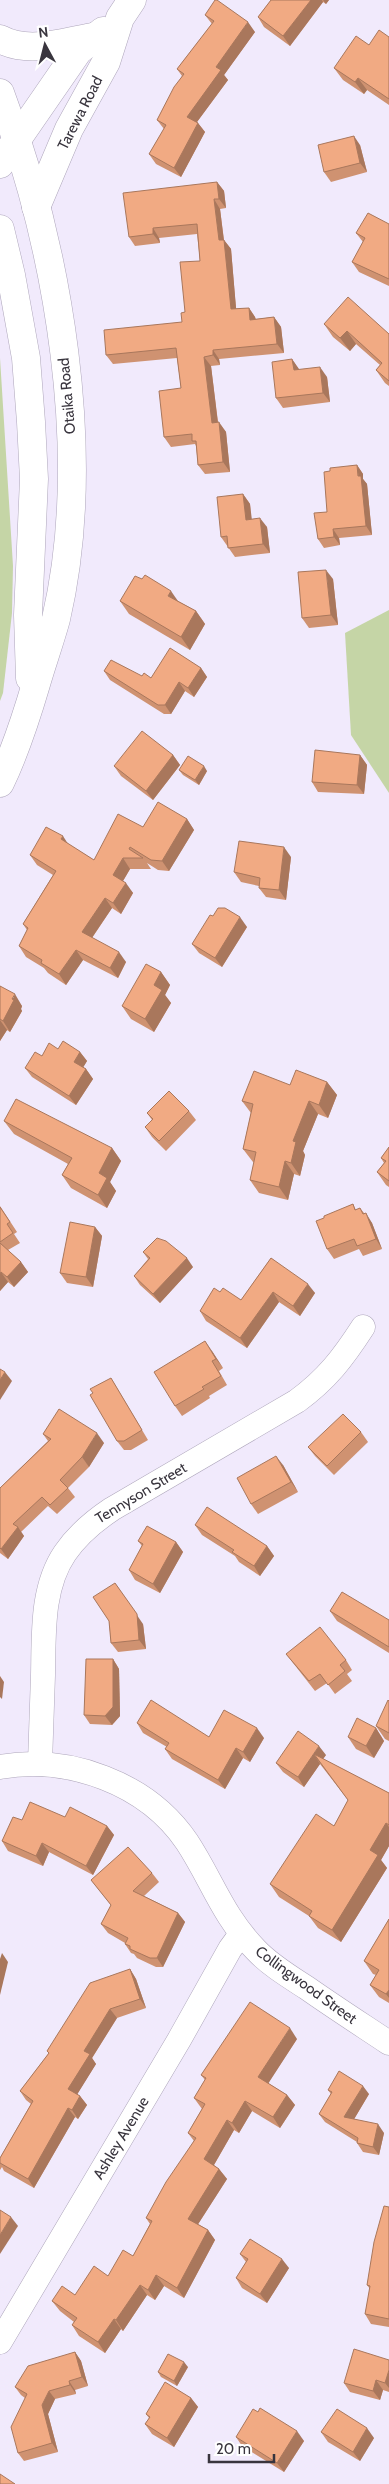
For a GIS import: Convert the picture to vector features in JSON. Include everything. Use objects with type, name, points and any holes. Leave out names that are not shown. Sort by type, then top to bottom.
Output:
[{"type":"main road","name":"Tarewa Road","points":[[0,164],[78,51],[98,36],[126,9]]},
{"type":"main road","name":"Tarewa Road","points":[[36,207],[69,129],[106,62],[126,9]]},
{"type":"main road","points":[[0,39],[18,45],[41,47],[98,36]]},
{"type":"main road","name":"Otaika Road","points":[[0,93],[36,207],[61,325],[71,433],[70,490],[62,582],[56,620],[31,702],[0,783]]},
{"type":"main road","name":"Otaika Road","points":[[0,229],[11,274],[26,358],[31,422],[34,479],[28,615],[31,702]]},
{"type":"street","name":"Tennyson Street","points":[[40,1763],[45,1622],[48,1595],[55,1572],[64,1554],[91,1523],[297,1401],[321,1383],[341,1361],[363,1327]]},
{"type":"street","name":"Collingwood Street","points":[[0,1766],[40,1763],[87,1771],[135,1794],[156,1810],[185,1840],[198,1859],[218,1900],[241,1934],[270,1963],[389,2043]]},
{"type":"street","name":"Ashley Avenue","points":[[3,2331],[179,2040],[230,1949],[241,1934]]},
{"type":"green space","points":[[0,358],[13,566],[12,613],[3,693],[0,701]]},
{"type":"green space","points":[[389,610],[389,793],[351,735],[345,633]]},
{"type":"building","points":[[215,0],[248,22],[216,67],[221,70],[187,117],[198,123],[174,168],[149,154],[166,125],[157,120],[174,87],[184,74],[177,69],[214,21],[205,15]]},
{"type":"building","points":[[271,0],[311,0],[283,36],[258,17]]},
{"type":"building","points":[[379,30],[389,37],[389,99],[358,78],[355,82],[334,68],[356,36],[369,45]]},
{"type":"building","points":[[354,136],[360,163],[324,172],[318,145]]},
{"type":"building","points":[[217,182],[219,199],[214,199],[219,240],[224,240],[231,309],[249,308],[250,320],[274,317],[277,344],[213,350],[213,355],[204,357],[212,423],[219,422],[223,462],[198,465],[196,441],[192,441],[192,434],[164,437],[159,391],[181,388],[176,348],[106,355],[104,330],[182,322],[181,313],[185,312],[180,262],[200,261],[197,224],[153,228],[153,234],[129,237],[123,193]]},
{"type":"building","points":[[368,213],[389,224],[389,279],[352,262],[365,238],[356,233]]},
{"type":"building","points":[[348,297],[389,334],[389,381],[376,370],[382,363],[347,331],[340,338],[324,324]]},
{"type":"building","points":[[292,359],[294,370],[320,367],[323,393],[276,398],[272,362]]},
{"type":"building","points":[[357,465],[358,476],[361,476],[366,526],[333,529],[334,537],[318,539],[314,513],[327,512],[324,472],[330,471],[330,468]]},
{"type":"building","points":[[243,494],[246,520],[260,518],[263,544],[228,548],[227,536],[221,537],[217,497]]},
{"type":"building","points":[[326,570],[331,615],[302,618],[298,572]]},
{"type":"building","points":[[145,575],[171,591],[168,596],[196,611],[181,637],[120,601],[135,576],[142,579]]},
{"type":"building","points":[[170,648],[201,668],[188,688],[179,682],[165,705],[158,705],[104,671],[111,660],[142,676],[144,673],[151,678]]},
{"type":"building","points":[[142,731],[173,755],[146,791],[114,766]]},
{"type":"building","points":[[315,750],[360,755],[357,785],[312,782]]},
{"type":"building","points":[[188,756],[204,766],[195,780],[179,770]]},
{"type":"building","points":[[158,802],[187,819],[162,861],[151,860],[130,847],[129,849],[143,858],[123,858],[113,875],[126,883],[113,903],[105,898],[82,932],[119,952],[110,968],[76,950],[59,974],[41,963],[42,960],[19,946],[28,928],[23,924],[56,871],[30,855],[46,827],[63,836],[61,839],[94,860],[118,814],[143,827]]},
{"type":"building","points":[[239,841],[284,847],[279,890],[259,888],[260,878],[234,872]]},
{"type":"building","points":[[218,908],[225,908],[240,917],[215,958],[192,944],[210,915],[213,916]]},
{"type":"building","points":[[146,964],[161,972],[154,985],[162,990],[145,1019],[122,1006]]},
{"type":"building","points":[[0,986],[15,994],[12,999],[14,1000],[3,1021],[0,1019]]},
{"type":"building","points":[[63,1041],[80,1052],[74,1062],[86,1069],[69,1096],[25,1068],[35,1052],[42,1056],[49,1043],[58,1049]]},
{"type":"building","points":[[296,1070],[327,1082],[319,1105],[309,1101],[293,1141],[296,1142],[291,1163],[285,1161],[279,1187],[250,1180],[256,1152],[243,1149],[253,1104],[242,1101],[254,1071],[290,1085]]},
{"type":"building","points":[[169,1091],[189,1111],[159,1141],[145,1127],[153,1119],[147,1113]]},
{"type":"building","points":[[16,1099],[112,1148],[99,1173],[107,1178],[98,1195],[62,1175],[72,1158],[4,1121]]},
{"type":"building","points":[[389,1147],[389,1181],[377,1172],[386,1161],[381,1158]]},
{"type":"building","points":[[353,1204],[355,1210],[360,1208],[363,1214],[366,1213],[376,1239],[357,1246],[354,1239],[327,1249],[316,1221]]},
{"type":"building","points":[[0,1207],[10,1222],[7,1224],[13,1233],[0,1242]]},
{"type":"building","points":[[70,1222],[95,1227],[86,1277],[60,1273]]},
{"type":"building","points":[[157,1238],[166,1241],[187,1258],[153,1294],[134,1276],[150,1258],[143,1252]]},
{"type":"building","points":[[0,1243],[21,1262],[7,1277],[1,1272],[0,1274]]},
{"type":"building","points":[[271,1258],[308,1284],[293,1306],[273,1292],[240,1338],[200,1311],[214,1288],[220,1292],[223,1288],[241,1300]]},
{"type":"building","points":[[205,1341],[216,1359],[212,1361],[221,1376],[202,1387],[204,1389],[175,1406],[154,1372]]},
{"type":"building","points":[[0,1369],[5,1372],[0,1380]]},
{"type":"building","points":[[111,1378],[142,1430],[124,1441],[117,1441],[90,1395],[93,1393],[90,1389]]},
{"type":"building","points":[[59,1409],[97,1433],[82,1457],[60,1480],[68,1488],[50,1505],[42,1497],[13,1524],[18,1527],[1,1549],[0,1488],[51,1439],[43,1434]]},
{"type":"building","points":[[343,1414],[361,1432],[327,1466],[308,1447]]},
{"type":"building","points":[[276,1456],[291,1482],[251,1504],[237,1478]]},
{"type":"building","points":[[207,1507],[267,1546],[254,1566],[232,1552],[234,1550],[195,1525]]},
{"type":"building","points":[[147,1526],[176,1542],[153,1584],[129,1570],[143,1544],[138,1541]]},
{"type":"building","points":[[115,1583],[137,1614],[139,1640],[111,1643],[109,1621],[93,1597]]},
{"type":"building","points":[[342,1592],[389,1620],[389,1647],[330,1611]]},
{"type":"building","points":[[320,1627],[346,1660],[340,1665],[345,1671],[328,1685],[320,1674],[309,1681],[286,1654]]},
{"type":"building","points":[[86,1659],[113,1659],[113,1707],[105,1716],[84,1715]]},
{"type":"building","points":[[151,1700],[209,1737],[224,1710],[257,1728],[243,1752],[236,1748],[218,1780],[165,1749],[169,1743],[137,1723]]},
{"type":"building","points":[[389,1701],[389,1733],[376,1726]]},
{"type":"building","points":[[357,1718],[376,1728],[366,1746],[348,1737]]},
{"type":"building","points":[[298,1731],[319,1746],[298,1777],[276,1763]]},
{"type":"building","points":[[314,1754],[389,1793],[389,1825],[386,1823],[370,1850],[378,1855],[332,1930],[309,1916],[312,1911],[270,1884],[316,1814],[334,1826],[348,1800]]},
{"type":"building","points":[[30,1802],[65,1817],[70,1807],[107,1826],[86,1866],[42,1843],[36,1856],[2,1841],[13,1817],[22,1820]]},
{"type":"building","points":[[128,1847],[152,1873],[133,1891],[178,1913],[157,1958],[150,1958],[130,1949],[130,1946],[125,1944],[128,1938],[101,1924],[111,1905],[91,1880]]},
{"type":"building","points":[[389,1919],[389,1990],[386,1994],[370,1985],[379,1970],[364,1961]]},
{"type":"building","points":[[130,1969],[140,1999],[110,2009],[84,2051],[90,2054],[68,2089],[80,2096],[72,2110],[68,2108],[28,2179],[0,2163],[0,2158],[33,2101],[20,2091],[49,2053],[47,2051],[90,1983]]},
{"type":"building","points":[[250,2002],[290,2028],[258,2077],[287,2095],[273,2117],[245,2101],[232,2123],[227,2120],[204,2159],[219,2169],[188,2219],[208,2230],[177,2288],[156,2275],[148,2290],[140,2285],[98,2342],[72,2325],[77,2318],[52,2301],[62,2286],[75,2295],[94,2266],[108,2276],[123,2250],[133,2256],[152,2221],[146,2218],[166,2182],[196,2138],[188,2133],[205,2104],[194,2098],[206,2078],[201,2075]]},
{"type":"building","points":[[339,2071],[363,2086],[344,2117],[378,2124],[373,2147],[357,2143],[358,2138],[319,2114],[332,2092],[328,2090]]},
{"type":"building","points":[[384,2206],[389,2207],[389,2319],[365,2314],[370,2286],[367,2285],[374,2242]]},
{"type":"building","points":[[0,2210],[11,2217],[0,2235]]},
{"type":"building","points":[[250,2239],[282,2259],[260,2294],[236,2278],[248,2259],[240,2254]]},
{"type":"building","points":[[354,2349],[389,2360],[389,2370],[385,2383],[376,2380],[373,2391],[344,2383]]},
{"type":"building","points":[[75,2352],[82,2377],[69,2381],[70,2385],[49,2391],[42,2405],[52,2443],[18,2453],[11,2427],[27,2394],[15,2387],[28,2366]]},
{"type":"building","points":[[168,2354],[184,2362],[174,2381],[158,2372]]},
{"type":"building","points":[[165,2382],[191,2398],[167,2438],[145,2424],[150,2417],[146,2414]]},
{"type":"building","points":[[260,2408],[297,2431],[277,2463],[236,2437],[253,2409],[258,2412]]},
{"type":"building","points":[[337,2409],[367,2428],[353,2452],[321,2432]]},
{"type":"building","points":[[0,2474],[15,2484],[0,2484]]}]
